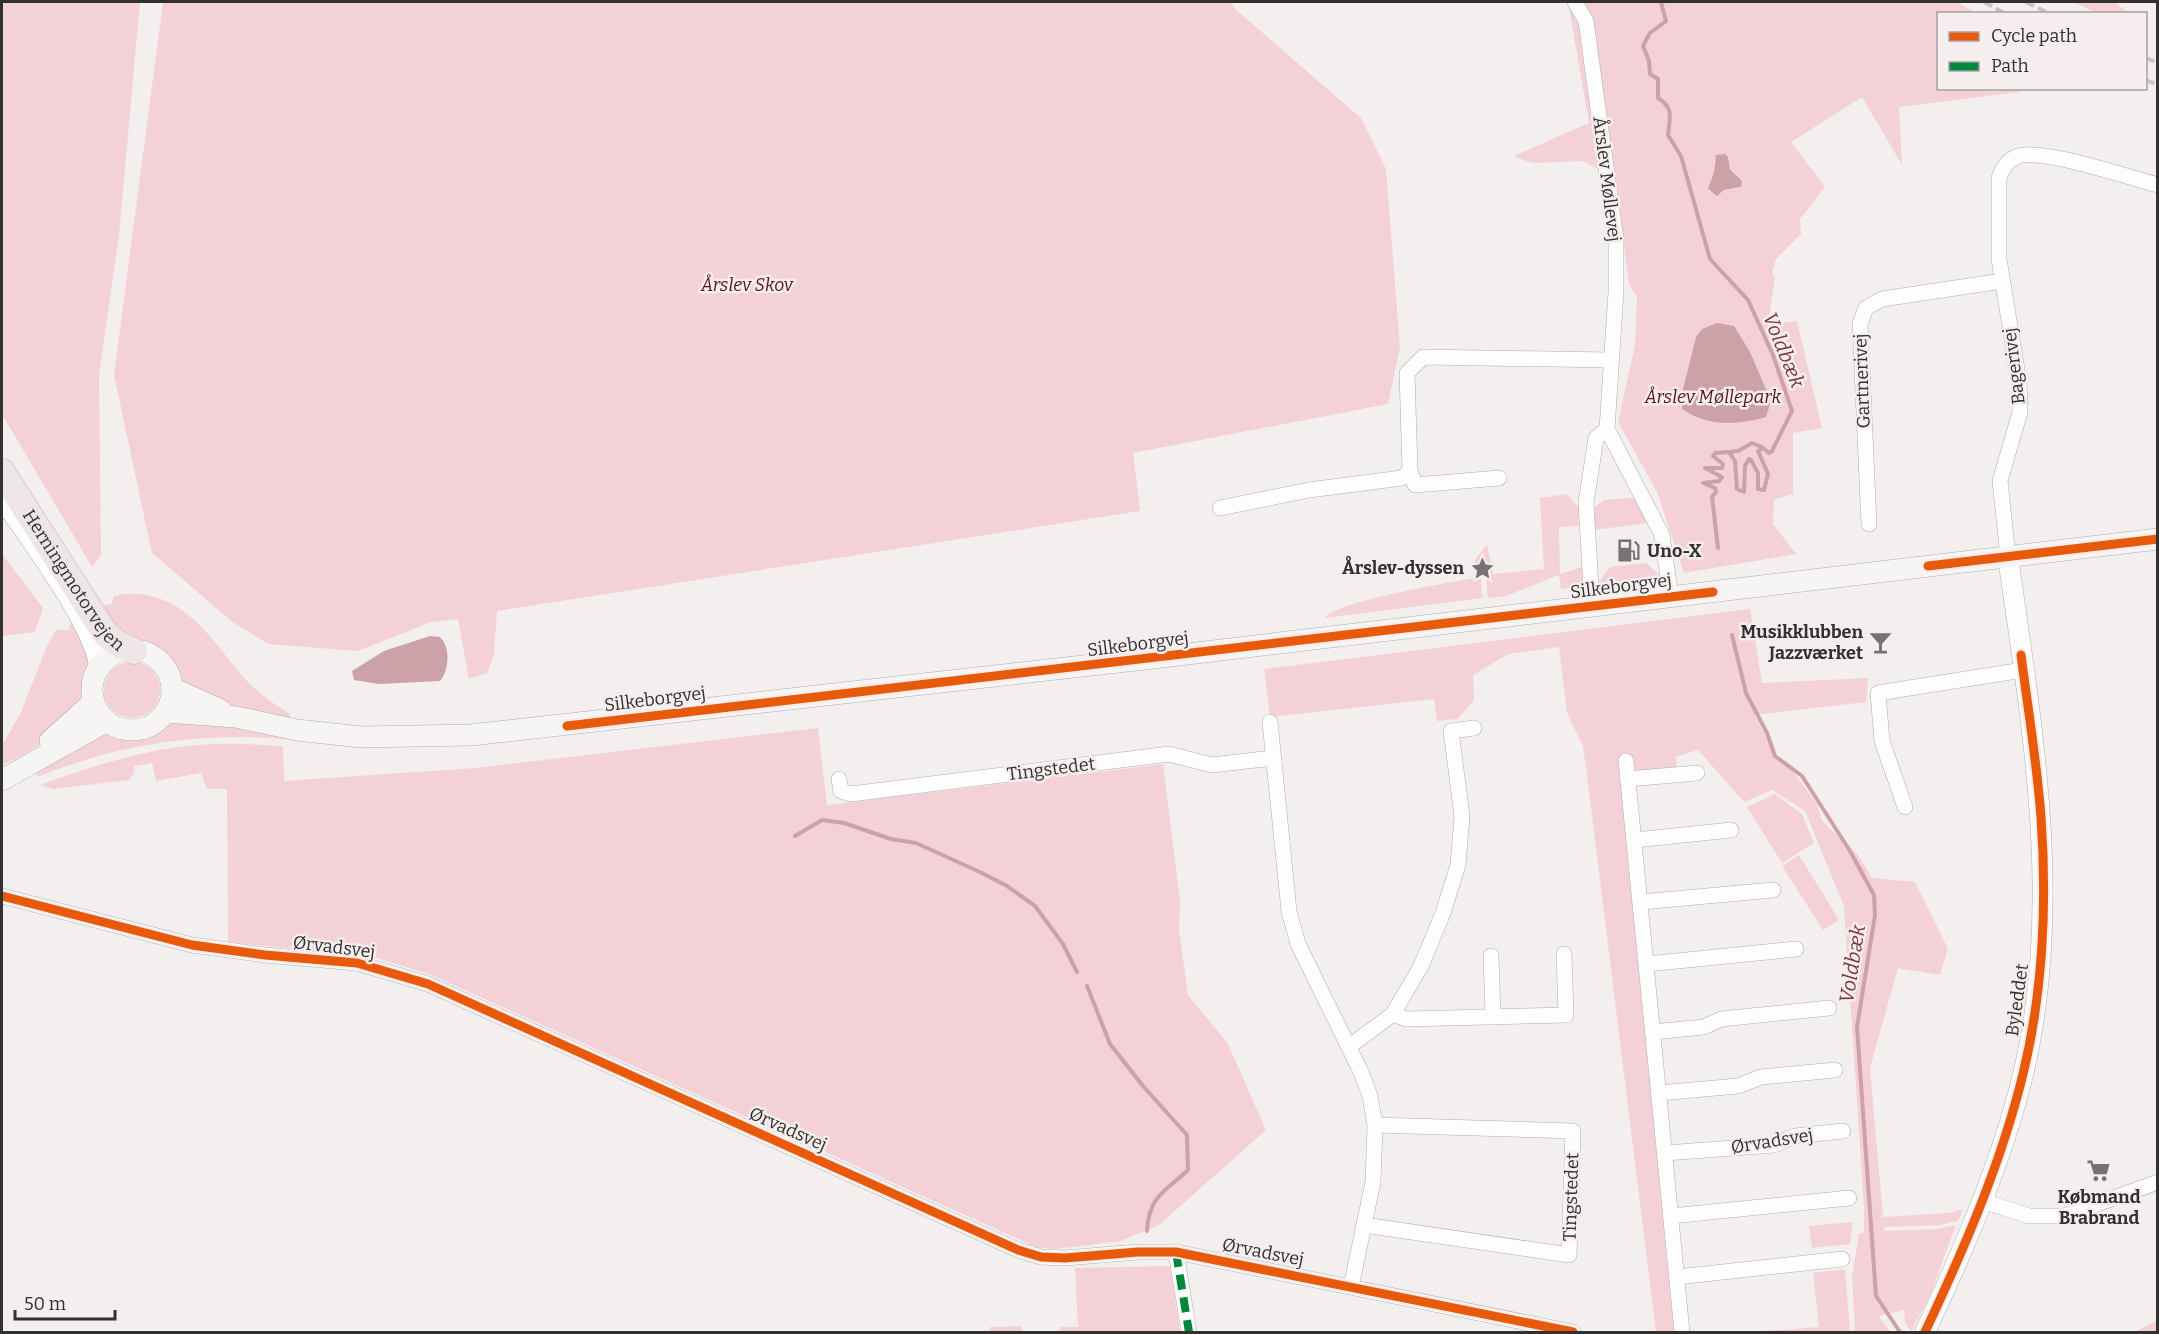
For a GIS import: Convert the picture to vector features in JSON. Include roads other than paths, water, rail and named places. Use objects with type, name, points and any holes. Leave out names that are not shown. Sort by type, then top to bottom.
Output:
[{"type":"highway","points":[[2,465],[11,500]]},
{"type":"highway","name":"Herningmotorvejen","points":[[2,472],[11,500],[105,633],[118,645],[134,651]]},
{"type":"main road","name":"Silkeborgvej","points":[[166,712],[236,717],[297,730],[361,737],[471,735],[2157,539]]},
{"type":"main road","points":[[134,651],[148,654],[160,662],[168,674],[172,688],[166,712],[159,720],[139,730],[128,730],[107,721],[94,700],[93,684],[99,669],[114,655],[134,651]]},
{"type":"main road","name":"Silkeborgvej","points":[[172,688],[236,717]]},
{"type":"main road","points":[[2,770],[53,739],[94,700]]},
{"type":"main road","points":[[2,780],[107,721]]},
{"type":"street","name":"Årslev Møllevej","points":[[1575,2],[1586,21],[1614,214],[1616,292],[1607,429],[1662,535],[1671,597]]},
{"type":"street","name":"Bagerivej","points":[[2008,557],[2000,481],[2020,412],[2019,382],[1999,259],[1999,178],[2003,168],[2016,156],[2044,155],[2157,185]]},
{"type":"street","name":"Gartnerivej","points":[[1869,524],[1860,346],[1862,315],[1873,303],[1882,299],[2002,281]]},
{"type":"street","points":[[1499,477],[1415,485],[1410,470],[1407,374],[1424,357],[1610,360]]},
{"type":"street","name":"Årslev Møllevej","points":[[1592,606],[1586,503],[1596,438],[1607,429]]},
{"type":"street","points":[[1220,508],[1309,490],[1402,478],[1410,470]]},
{"type":"street","name":"Herningmotorvejen","points":[[11,500],[46,564],[87,631],[97,654],[99,669]]},
{"type":"street","name":"Byleddet","points":[[1924,1332],[1983,1201],[2023,1072],[2038,982],[2041,941],[2041,818],[2008,557]]},
{"type":"street","points":[[1905,807],[1882,741],[1878,693],[2023,670]]},
{"type":"street","points":[[1270,722],[1289,911],[1298,944],[1350,1046],[1370,1096],[1375,1125],[1374,1182],[1351,1287]]},
{"type":"street","points":[[1350,1046],[1393,1014],[1420,966],[1443,913],[1458,865],[1462,816],[1451,731],[1474,728]]},
{"type":"street","name":"Tingstedet","points":[[839,778],[841,791],[851,794],[1169,754],[1212,765],[1273,758]]},
{"type":"street","points":[[1626,761],[1682,1332]]},
{"type":"street","points":[[1628,779],[1697,773]]},
{"type":"street","points":[[1635,840],[1731,830]]},
{"type":"street","points":[[1641,902],[1773,890]]},
{"type":"street","name":"Ørvadsvej","points":[[2,896],[192,945],[254,954],[357,963],[410,978],[1018,1250],[1041,1257],[1065,1258],[1138,1252],[1176,1252],[1573,1332]]},
{"type":"street","points":[[1647,964],[1796,949]]},
{"type":"street","points":[[1393,1014],[1406,1019],[1566,1015],[1564,954]]},
{"type":"street","points":[[1491,956],[1493,1017]]},
{"type":"street","points":[[1653,1032],[1704,1027],[1721,1019],[1829,1008]]},
{"type":"street","points":[[1659,1093],[1738,1086],[1761,1077],[1834,1070]]},
{"type":"street","name":"Tingstedet","points":[[1364,1225],[1569,1255],[1573,1131],[1375,1125]]},
{"type":"street","name":"Ørvadsvej","points":[[1665,1153],[1774,1144],[1795,1136],[1843,1131]]},
{"type":"street","points":[[1983,1201],[2029,1216],[2064,1216],[2157,1182]]},
{"type":"street","points":[[1671,1216],[1849,1198]]},
{"type":"street","points":[[1176,1252],[1189,1332]]},
{"type":"street","points":[[1677,1277],[1842,1259]]},
{"type":"waterway","name":"Voldbæk","points":[[1661,2],[1666,21],[1650,33],[1643,46],[1649,61],[1650,74],[1658,79],[1658,98],[1669,109],[1668,135],[1681,156],[1710,259],[1748,300],[1773,355],[1792,411],[1772,451],[1769,453],[1763,448],[1758,451],[1768,474],[1764,490],[1758,489],[1758,473],[1749,459],[1745,466],[1744,492],[1737,489],[1735,461],[1729,452],[1715,453],[1713,456],[1723,464],[1722,468],[1705,468],[1722,477],[1719,481],[1703,483],[1715,488],[1716,492],[1712,497],[1718,548]]},
{"type":"waterway","points":[[1729,452],[1738,451],[1752,443],[1762,447]]},
{"type":"waterway","name":"Voldbæk","points":[[1732,635],[1746,693],[1767,733],[1775,756],[1802,776],[1850,851],[1874,895],[1875,915],[1857,1027],[1876,1296],[1900,1332]]},
{"type":"waterway","points":[[795,836],[822,820],[844,823],[891,839],[916,843],[982,873],[1007,886],[1035,906],[1063,944],[1077,972]]},
{"type":"waterway","points":[[1087,986],[1110,1044],[1143,1086],[1187,1135],[1188,1170],[1165,1189],[1155,1202],[1148,1219],[1147,1231]]},
{"type":"railway","points":[[1984,2],[2002,12]]},
{"type":"railway","points":[[2026,2],[2046,12]]},
{"type":"railway","points":[[2147,58],[2158,63]]},
{"type":"railway","points":[[2147,80],[2158,85]]},
{"type":"place","name":"Uno-X","points":[[1629,551]]},
{"type":"place","name":"Årslev-dyssen","points":[[1482,568]]},
{"type":"place","name":"Musikklubben Jazzværket","points":[[1881,642]]},
{"type":"place","name":"Købmand Brabrand","points":[[2099,1171]]},
{"type":"park label","name":"Årslev Skov","points":[[747,285]]},
{"type":"park label","name":"Årslev Møllepark","points":[[1713,397]]}]
